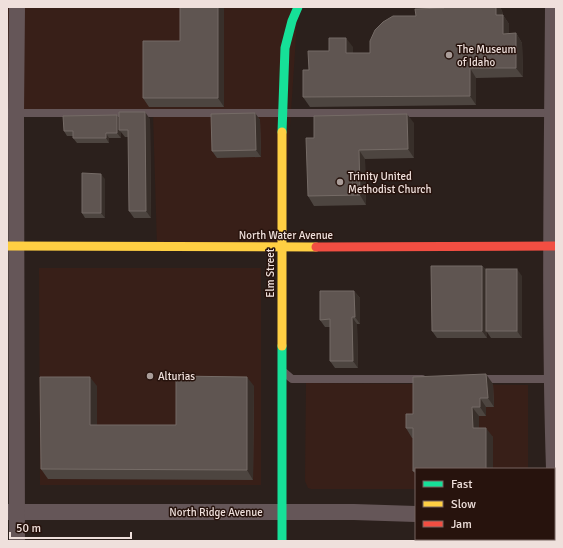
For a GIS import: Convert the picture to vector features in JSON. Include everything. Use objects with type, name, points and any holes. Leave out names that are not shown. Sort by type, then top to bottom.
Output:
[{"type":"street","points":[[17,7],[11,113],[12,512],[17,541]]},
{"type":"street","name":"Elm Street","points":[[282,541],[282,112],[285,48],[292,21],[298,7]]},
{"type":"street","points":[[553,7],[554,468]]},
{"type":"street","name":"North Water Avenue","points":[[12,246],[553,246]]},
{"type":"street","name":"North Ridge Avenue","points":[[12,512],[282,512],[415,514]]},
{"type":"lane","points":[[11,113],[554,113]]},
{"type":"lane","points":[[282,370],[292,379],[428,379]]},
{"type":"lane","points":[[467,379],[554,379]]},
{"type":"shaded area","points":[[7,7],[298,7],[282,247],[157,246],[153,113],[7,113]]},
{"type":"shaded area","name":"Alturias","points":[[39,268],[261,268],[261,485],[40,485]]},
{"type":"shaded area","points":[[306,383],[528,385],[528,468],[415,468],[415,489],[311,489],[308,488],[305,481]]},
{"type":"building","points":[[180,7],[218,7],[218,98],[143,98],[143,41],[180,41]]},
{"type":"building","name":"The Museum of Idaho","points":[[444,7],[496,7],[496,15],[503,15],[503,34],[516,33],[516,68],[470,68],[470,96],[303,97],[303,70],[309,70],[308,51],[329,51],[329,38],[346,38],[346,53],[370,53],[370,41],[375,30],[383,22],[393,16],[416,16],[415,9]]},
{"type":"building","points":[[119,112],[145,112],[146,211],[129,211],[128,130],[119,130]]},
{"type":"building","points":[[255,113],[256,150],[212,151],[211,114]]},
{"type":"building","name":"Trinity United Methodist Church","points":[[407,114],[408,149],[359,150],[360,195],[308,196],[306,138],[314,138],[314,116]]},
{"type":"building","points":[[117,115],[117,133],[106,133],[106,138],[73,138],[73,131],[64,131],[63,116]]},
{"type":"building","points":[[82,173],[101,174],[101,213],[82,213]]},
{"type":"building","points":[[431,266],[482,266],[482,331],[432,331]]},
{"type":"building","points":[[486,269],[517,269],[517,331],[486,331]]},
{"type":"building","points":[[320,291],[354,291],[355,317],[352,317],[353,361],[330,361],[330,319],[320,320]]},
{"type":"building","points":[[486,374],[488,398],[480,398],[480,407],[472,407],[473,428],[486,428],[486,468],[415,468],[415,471],[413,471],[413,428],[406,428],[406,414],[413,414],[413,377]]},
{"type":"building","points":[[176,376],[247,377],[247,470],[41,469],[40,377],[90,377],[90,425],[176,425]]},
{"type":"traffic: fast","points":[[282,132],[285,48],[292,21],[298,7]]},
{"type":"traffic: fast","points":[[282,346],[282,541]]},
{"type":"traffic: slow","points":[[282,132],[282,346]]},
{"type":"traffic: slow","points":[[7,246],[316,247]]},
{"type":"traffic: jam","points":[[316,247],[556,246]]},
{"type":"place","name":"The Museum of Idaho","points":[[449,55]]},
{"type":"place","name":"Trinity United Methodist Church","points":[[340,182]]},
{"type":"place","name":"Alturias","points":[[150,376]]}]
